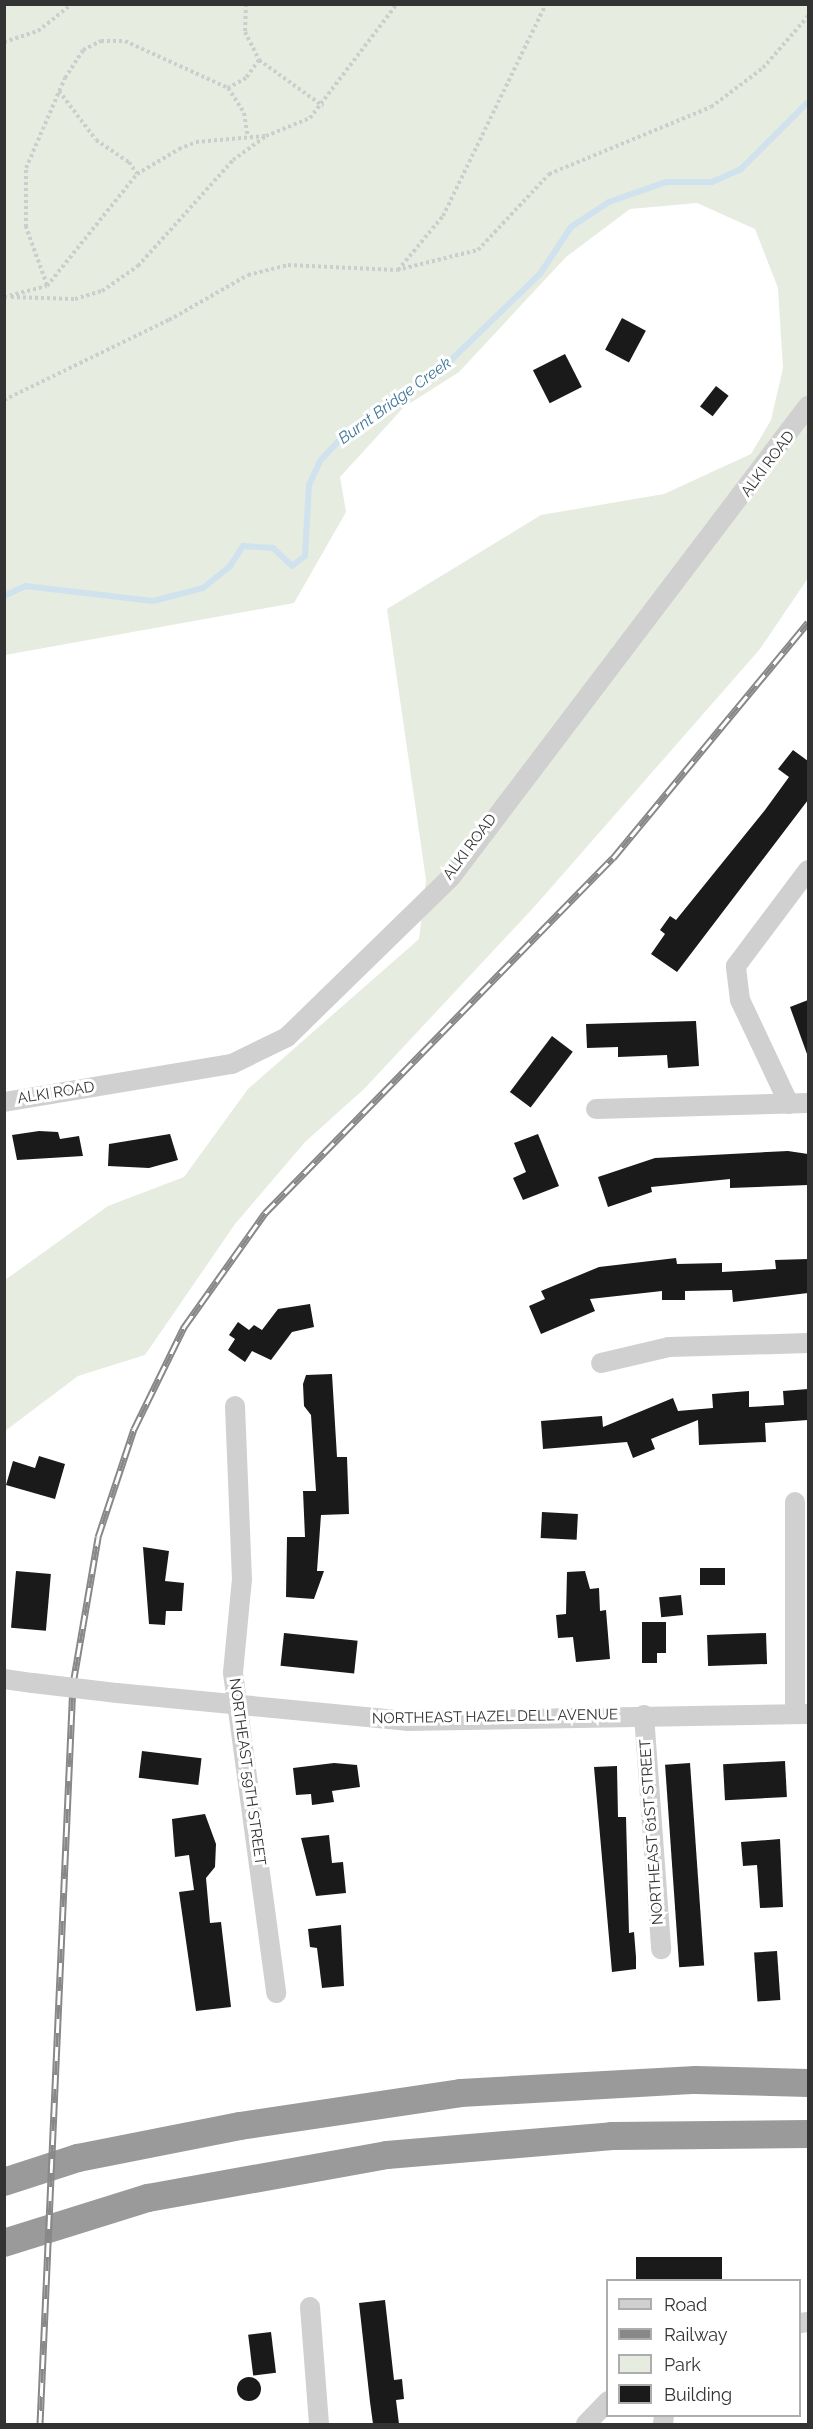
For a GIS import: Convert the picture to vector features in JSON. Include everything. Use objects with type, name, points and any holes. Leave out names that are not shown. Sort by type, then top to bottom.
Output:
[{"type":"highway","points":[[4,2182],[78,2158],[372,2104],[609,2083],[808,2083]]},
{"type":"highway","points":[[4,2243],[148,2198],[387,2155],[612,2136],[808,2134]]},
{"type":"street","name":"ALKI ROAD","points":[[4,1102],[232,1064],[287,1037],[450,877],[808,406]]},
{"type":"street","points":[[596,1109],[799,1104],[740,999],[736,966],[808,870]]},
{"type":"street","points":[[601,1363],[669,1347],[808,1343]]},
{"type":"street","name":"NORTHEAST 59TH STREET","points":[[235,1406],[242,1527],[233,1673],[236,1707],[245,1734],[276,1993]]},
{"type":"street","points":[[795,1502],[805,1717]]},
{"type":"street","name":"NORTHEAST HAZEL DELL AVENUE","points":[[4,1679],[236,1707],[407,1721],[644,1715],[805,1717]]},
{"type":"street","name":"NORTHEAST 61ST STREET","points":[[644,1715],[661,1949]]},
{"type":"street","points":[[310,2307],[319,2424]]},
{"type":"street","points":[[586,2424],[606,2403]]},
{"type":"path","points":[[4,42],[38,31],[72,4]]},
{"type":"path","points":[[246,4],[245,33],[259,60],[323,106]]},
{"type":"path","points":[[4,297],[47,286],[137,174],[196,142],[266,136],[291,129],[323,106],[397,4]]},
{"type":"path","points":[[397,270],[443,216],[546,4]]},
{"type":"path","points":[[4,400],[170,320],[248,274],[288,265],[397,270],[478,250],[549,174],[711,107],[763,68],[808,16]]},
{"type":"path","points":[[47,286],[26,227],[26,168],[59,91],[83,50],[101,40],[125,41],[228,88],[244,113],[248,137]]},
{"type":"path","points":[[228,88],[246,78],[259,60]]},
{"type":"path","points":[[59,91],[96,140],[129,162],[137,174]]},
{"type":"path","points":[[4,297],[75,299],[102,291],[138,266],[233,160],[266,136]]},
{"type":"green space","points":[[4,5],[808,5],[808,578],[760,649],[535,906],[364,1089],[305,1142],[235,1224],[145,1355],[78,1376],[5,1431],[5,1280],[108,1206],[184,1177],[248,1089],[419,939],[426,880],[387,609],[541,515],[664,494],[751,454],[771,420],[783,368],[778,288],[755,229],[697,203],[630,209],[566,257],[459,372],[404,407],[340,477],[346,512],[294,603],[5,655]]},
{"type":"building","points":[[622,318],[646,331],[629,362],[605,350]]},
{"type":"building","points":[[565,354],[582,387],[550,403],[533,370]]},
{"type":"building","points":[[716,386],[729,396],[713,416],[700,406]]},
{"type":"building","points":[[793,750],[808,761],[808,800],[677,972],[651,954],[665,934],[660,930],[670,916],[676,920],[765,810],[789,777],[778,769]]},
{"type":"building","points":[[808,1000],[808,1053],[807,1054],[790,1007]]},
{"type":"building","points":[[696,1021],[699,1066],[668,1068],[667,1055],[618,1057],[618,1047],[587,1048],[586,1024]]},
{"type":"building","points":[[552,1036],[573,1052],[531,1108],[510,1092]]},
{"type":"building","points":[[39,1131],[58,1132],[60,1139],[79,1136],[83,1156],[17,1160],[12,1135]]},
{"type":"building","points":[[170,1134],[178,1160],[149,1168],[108,1166],[109,1144]]},
{"type":"building","points":[[538,1134],[559,1186],[523,1200],[513,1178],[526,1172],[514,1143]]},
{"type":"building","points":[[788,1151],[808,1154],[808,1185],[730,1188],[730,1179],[651,1187],[652,1192],[608,1207],[598,1177],[655,1158]]},
{"type":"building","points":[[676,1258],[677,1264],[722,1263],[722,1272],[776,1269],[775,1260],[808,1259],[808,1293],[733,1302],[732,1290],[685,1291],[685,1300],[662,1300],[662,1291],[590,1299],[595,1311],[541,1334],[529,1306],[545,1299],[541,1291],[599,1267]]},
{"type":"building","points":[[310,1304],[314,1327],[292,1332],[271,1360],[252,1351],[245,1362],[228,1350],[235,1339],[229,1335],[238,1322],[249,1330],[254,1325],[262,1330],[278,1309]]},
{"type":"building","points":[[332,1374],[337,1457],[347,1457],[349,1514],[321,1515],[317,1571],[324,1571],[314,1599],[286,1597],[287,1537],[305,1537],[303,1491],[316,1491],[311,1415],[304,1406],[303,1384],[306,1375]]},
{"type":"building","points":[[808,1389],[808,1420],[765,1423],[766,1442],[699,1445],[698,1420],[651,1439],[655,1449],[633,1458],[627,1442],[543,1449],[541,1421],[602,1416],[603,1427],[673,1398],[678,1411],[713,1408],[712,1394],[749,1391],[749,1407],[784,1405],[783,1391]]},
{"type":"building","points":[[39,1456],[65,1464],[55,1499],[6,1485],[13,1461],[35,1468]]},
{"type":"building","points":[[542,1512],[578,1514],[577,1540],[541,1538]]},
{"type":"building","points":[[143,1547],[169,1551],[165,1581],[184,1583],[182,1611],[166,1611],[165,1625],[149,1624]]},
{"type":"building","points":[[700,1568],[725,1568],[725,1585],[700,1585]]},
{"type":"building","points":[[16,1571],[51,1574],[46,1631],[11,1628]]},
{"type":"building","points":[[585,1571],[590,1589],[599,1588],[600,1611],[606,1610],[610,1659],[576,1662],[573,1637],[558,1638],[556,1615],[566,1614],[567,1572]]},
{"type":"building","points":[[681,1595],[683,1615],[661,1617],[659,1597]]},
{"type":"building","points":[[642,1622],[666,1622],[666,1653],[657,1653],[657,1663],[642,1663]]},
{"type":"building","points":[[284,1633],[358,1641],[354,1674],[281,1666]]},
{"type":"building","points":[[766,1633],[767,1664],[708,1666],[707,1635]]},
{"type":"building","points":[[142,1751],[202,1758],[198,1785],[139,1778]]},
{"type":"building","points":[[785,1761],[787,1797],[725,1800],[723,1764]]},
{"type":"building","points":[[334,1763],[357,1765],[360,1787],[332,1791],[334,1802],[312,1805],[311,1794],[296,1795],[293,1768]]},
{"type":"building","points":[[690,1763],[704,1966],[679,1967],[665,1765]]},
{"type":"building","points":[[617,1766],[618,1817],[626,1817],[629,1933],[634,1932],[636,1969],[612,1972],[594,1767]]},
{"type":"building","points":[[205,1814],[216,1844],[215,1867],[206,1878],[210,1923],[221,1922],[231,2007],[196,2011],[179,1892],[194,1890],[189,1855],[175,1857],[172,1819]]},
{"type":"building","points":[[329,1835],[332,1863],[343,1862],[346,1893],[316,1896],[301,1838]]},
{"type":"building","points":[[780,1839],[783,1907],[760,1908],[757,1865],[743,1866],[741,1842]]},
{"type":"building","points":[[341,1925],[344,1986],[322,1988],[317,1948],[310,1947],[308,1929]]},
{"type":"building","points":[[777,1951],[780,2000],[757,2001],[754,1953]]},
{"type":"building","points":[[636,2257],[722,2257],[722,2279],[636,2279]]},
{"type":"building","points":[[385,2300],[394,2380],[402,2379],[404,2399],[396,2400],[399,2424],[373,2424],[370,2402],[359,2303]]},
{"type":"building","points":[[271,2332],[276,2373],[253,2375],[248,2335]]},
{"type":"building","points":[[249,2377],[258,2380],[261,2389],[258,2398],[249,2401],[240,2398],[237,2389],[240,2380]]},
{"type":"waterway","name":"Burnt Bridge Creek","points":[[4,596],[25,586],[153,601],[203,588],[230,566],[243,546],[273,548],[292,566],[305,556],[309,485],[320,461],[343,436],[448,363],[540,274],[571,227],[609,202],[666,182],[712,182],[741,169],[808,102]]},
{"type":"railway","points":[[40,2424],[73,1684],[98,1537],[134,1429],[184,1327],[265,1213],[613,858],[808,622]]}]
